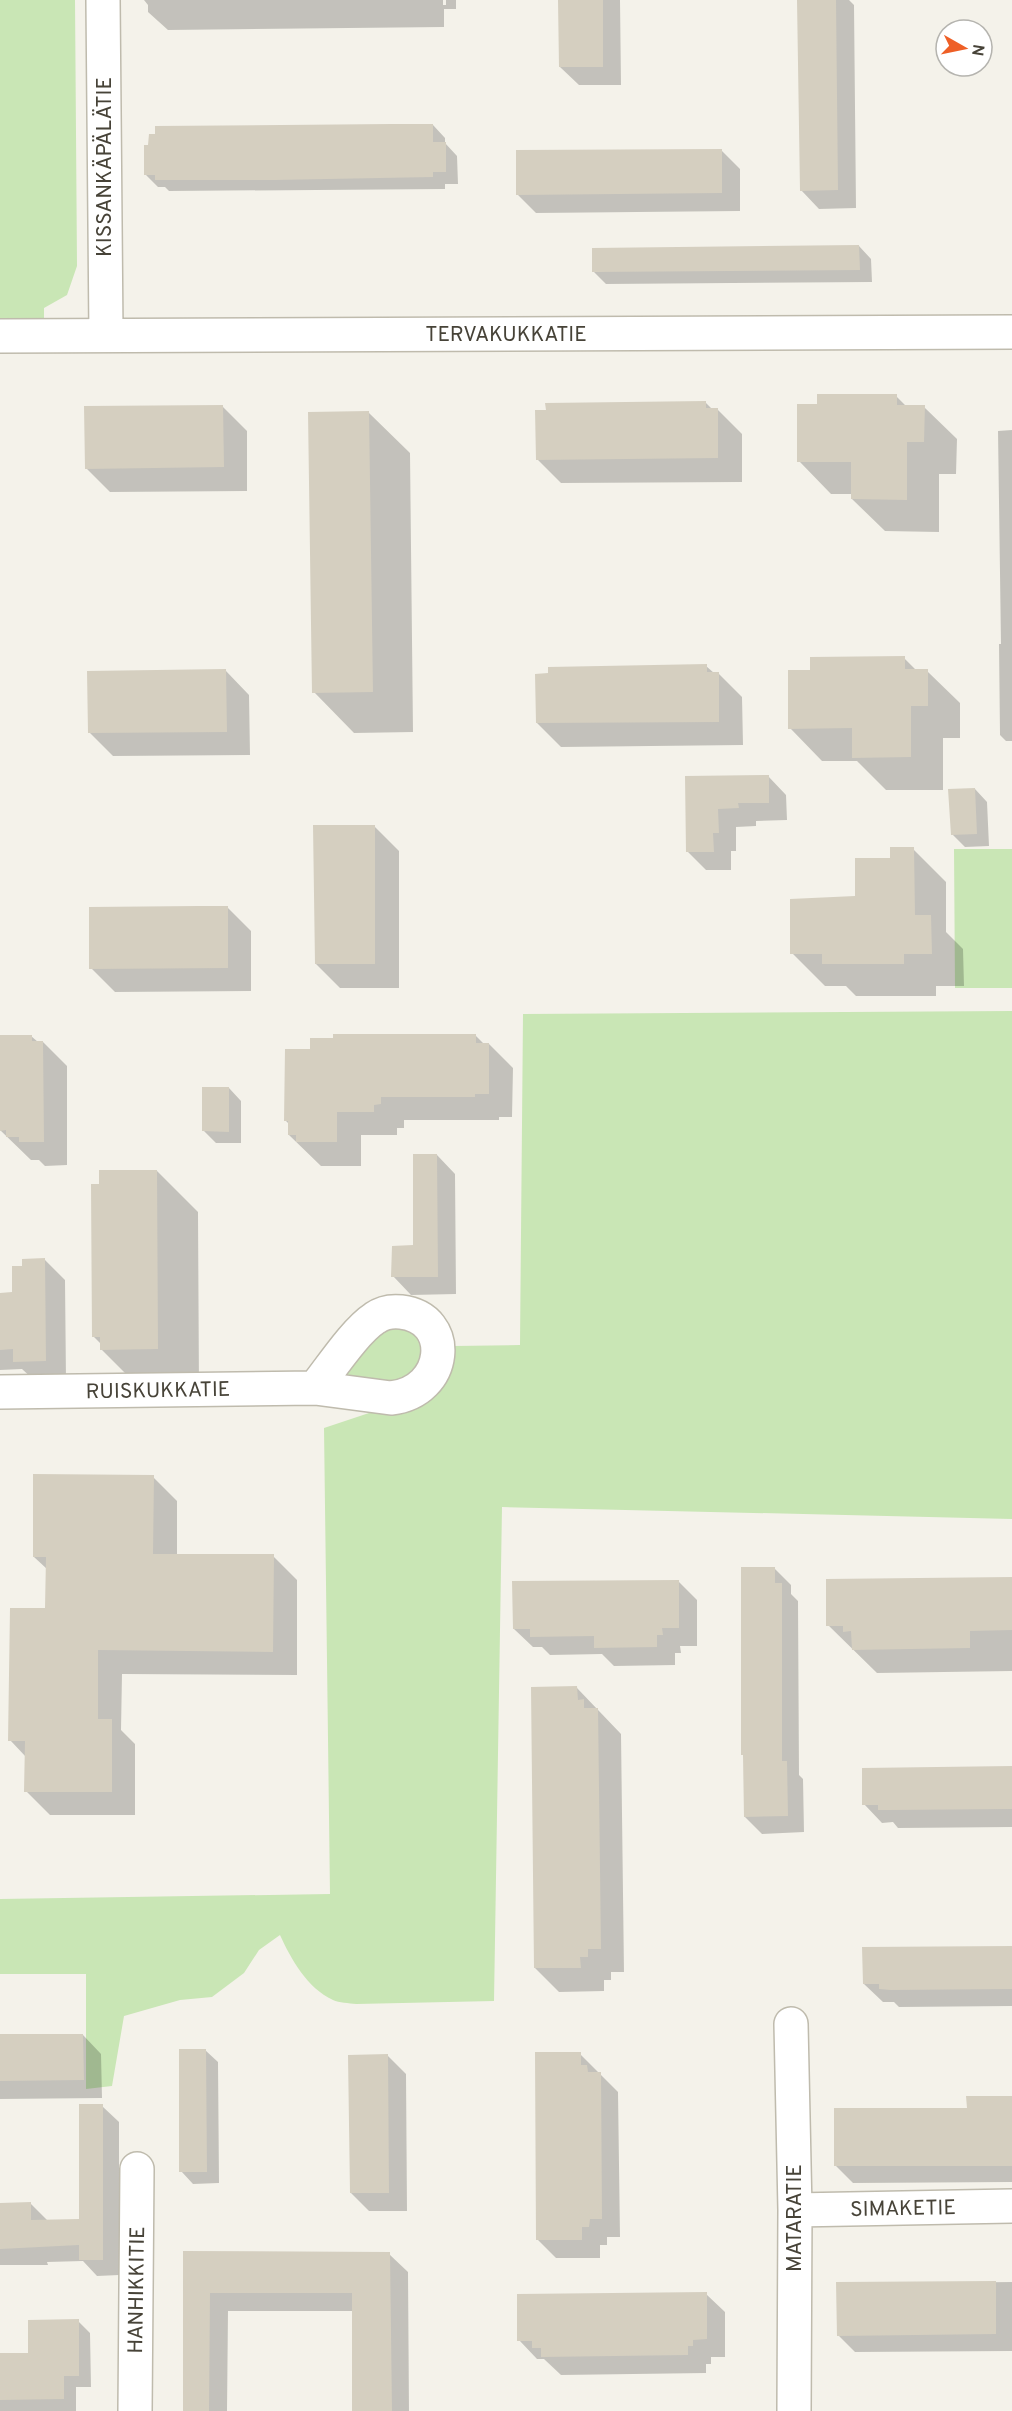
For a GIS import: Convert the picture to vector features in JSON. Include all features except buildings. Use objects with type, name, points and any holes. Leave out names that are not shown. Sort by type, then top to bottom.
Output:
[{"type":"street","name":"KISSANKÄPÄLÄTIE","points":[[103,0],[106,334]]},
{"type":"street","name":"TERVAKUKKATIE","points":[[0,336],[1012,332]]},
{"type":"street","name":"RUISKUKKATIE","points":[[0,1392],[315,1388]]},
{"type":"street","name":"MATARATIE","points":[[791,2024],[795,2210],[794,2411]]},
{"type":"street","name":"HANHIKKITIE","points":[[135,2411],[137,2169]]},
{"type":"street","name":"SIMAKETIE","points":[[795,2210],[1012,2206]]},
{"type":"green space","points":[[0,0],[75,0],[77,266],[67,295],[44,308],[44,319],[0,319]]},
{"type":"green space","points":[[954,849],[1012,849],[1012,988],[955,988]]},
{"type":"green space","points":[[1012,1011],[1012,1519],[502,1507],[494,2001],[356,2004],[335,2001],[315,1988],[308,1980],[289,1954],[280,1935],[259,1950],[244,1973],[212,1997],[180,2000],[124,2016],[112,2086],[86,2089],[86,1974],[0,1974],[0,1899],[330,1894],[324,1428],[381,1409],[452,1360],[454,1346],[520,1345],[523,1014]]},
{"type":"green space","points":[[393,1326],[414,1332],[422,1344],[421,1361],[415,1372],[407,1378],[387,1382],[345,1377],[347,1371],[379,1333]]}]
